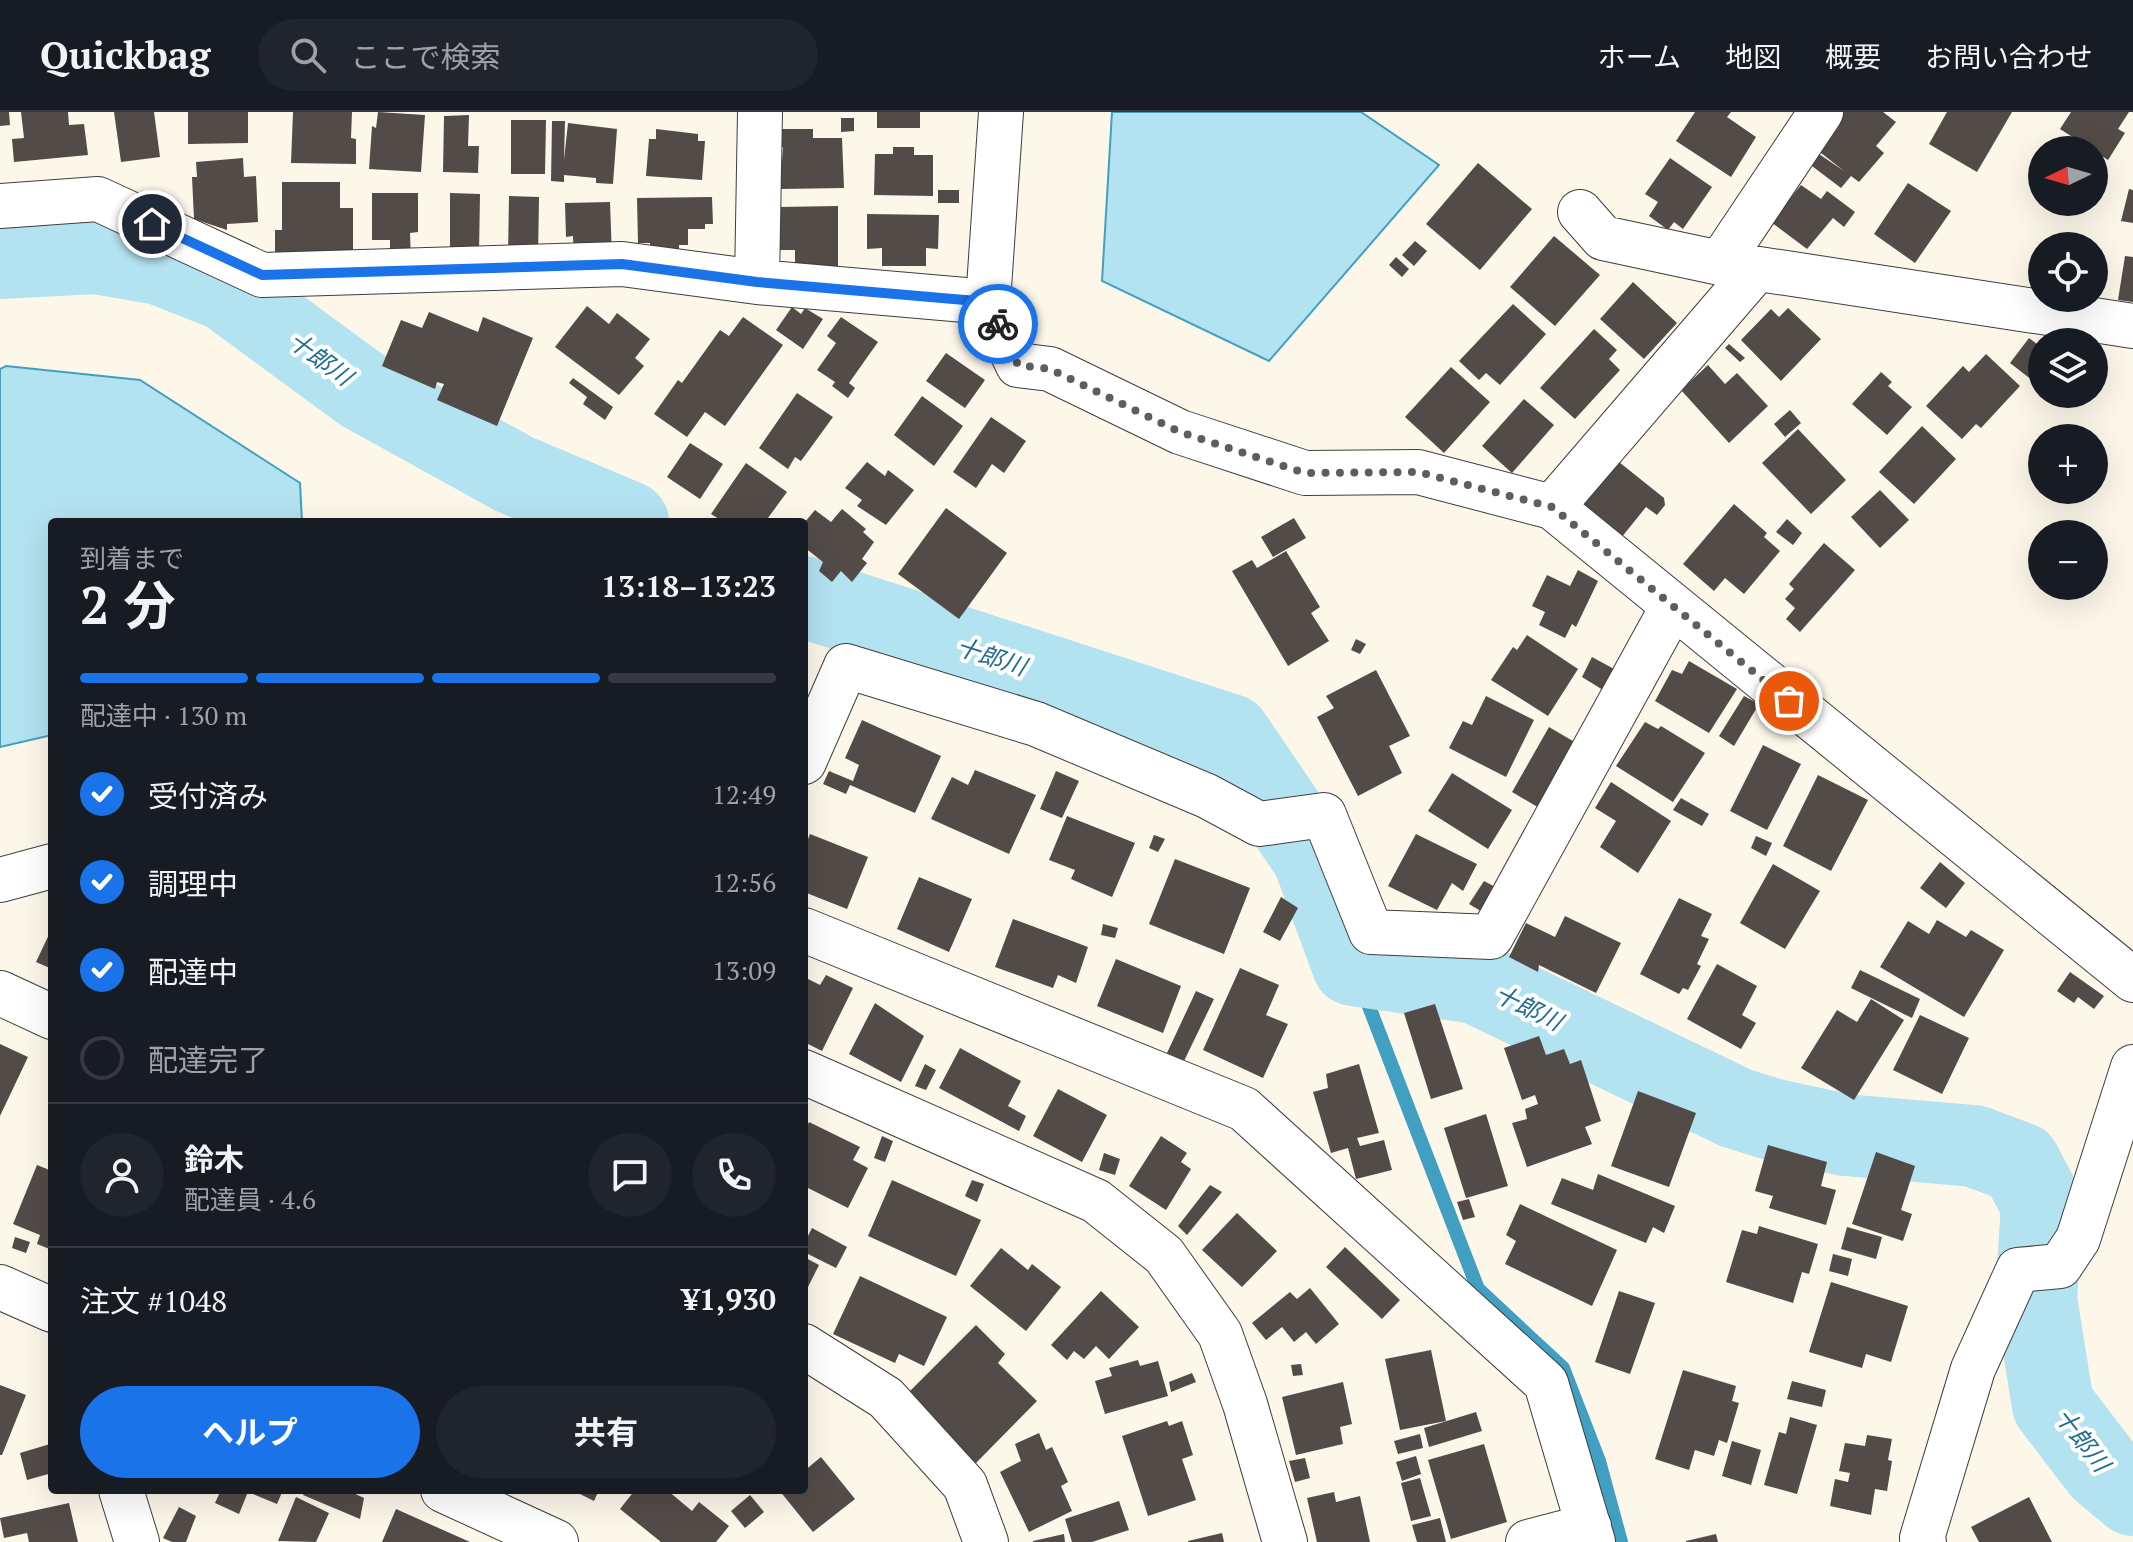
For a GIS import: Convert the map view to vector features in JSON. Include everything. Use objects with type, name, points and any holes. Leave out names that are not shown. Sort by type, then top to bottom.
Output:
[{"type":"street","points":[[757,282],[760,112]]},
{"type":"street","points":[[1001,112],[988,302],[1018,365],[1050,369],[1180,432],[1305,473],[1418,472],[1552,507],[2133,980]]},
{"type":"street","points":[[1552,507],[1738,266],[1821,112]]},
{"type":"street","points":[[0,206],[98,199],[262,275],[622,264],[757,282],[988,302]]},
{"type":"street","points":[[1580,212],[1603,238],[1738,266],[2133,326]]},
{"type":"street","points":[[808,753],[846,666],[1036,724],[1207,796],[1259,824],[1324,815],[1371,932],[1491,937],[1673,606]]},
{"type":"street","points":[[0,880],[48,867]]},
{"type":"street","points":[[808,932],[1244,1109],[1546,1383],[1591,1534],[1528,1542]]},
{"type":"street","points":[[0,993],[48,1015]]},
{"type":"street","points":[[1924,1542],[1922,1538],[1973,1369],[2018,1270],[2042,1268],[2078,1239],[2133,1067]]},
{"type":"street","points":[[808,1074],[1096,1201],[1164,1255],[1220,1334],[1245,1404],[1285,1542]]},
{"type":"street","points":[[0,1287],[48,1308]]},
{"type":"street","points":[[808,1349],[886,1398],[965,1485],[986,1542]]},
{"type":"street","points":[[122,1494],[137,1542]]},
{"type":"street","points":[[452,1494],[556,1542]]},
{"type":"water","points":[[1112,112],[1361,112],[1439,165],[1269,361],[1102,281]]},
{"type":"water","points":[[6,366],[140,380],[300,483],[302,518],[48,518],[48,736],[0,747],[0,369]]},
{"type":"building","points":[[0,112],[9,112],[10,125],[0,126]]},
{"type":"building","points":[[21,112],[68,112],[69,125],[84,124],[88,155],[14,162],[12,139],[24,138]]},
{"type":"building","points":[[114,112],[154,112],[160,157],[121,162]]},
{"type":"building","points":[[188,112],[248,112],[248,143],[188,144]]},
{"type":"building","points":[[293,112],[352,112],[351,138],[356,139],[356,164],[291,163]]},
{"type":"building","points":[[378,112],[425,115],[421,172],[369,169],[372,126],[376,128]]},
{"type":"building","points":[[877,112],[920,112],[920,128],[877,128]]},
{"type":"building","points":[[1695,112],[1731,112],[1727,117],[1756,137],[1731,177],[1676,141]]},
{"type":"building","points":[[1843,112],[1883,112],[1896,122],[1876,146],[1884,153],[1859,182],[1851,176],[1841,188],[1808,163],[1816,152],[1844,171],[1816,149]]},
{"type":"building","points":[[1947,112],[2012,112],[1977,172],[1929,144]]},
{"type":"building","points":[[2071,112],[2129,112],[2118,129],[2125,133],[2108,160],[2108,136],[2071,136],[2060,129]]},
{"type":"building","points":[[469,115],[468,146],[479,146],[478,173],[443,172],[444,116]]},
{"type":"building","points":[[841,118],[854,118],[854,131],[841,132]]},
{"type":"building","points":[[511,120],[546,120],[545,174],[511,174]]},
{"type":"building","points":[[552,121],[565,121],[564,160],[568,123],[617,129],[613,184],[596,183],[596,178],[564,175],[564,182],[551,181]]},
{"type":"building","points":[[656,129],[698,134],[698,141],[705,141],[702,180],[646,176],[649,139],[656,139]]},
{"type":"building","points":[[776,129],[813,129],[813,138],[842,138],[844,188],[780,189],[783,147],[776,148]]},
{"type":"building","points":[[893,147],[914,147],[914,155],[933,155],[933,196],[874,195],[875,154],[893,154]]},
{"type":"building","points":[[243,158],[244,177],[256,176],[258,222],[227,224],[227,230],[194,219],[192,177],[197,177],[196,162]]},
{"type":"building","points":[[1670,158],[1712,187],[1683,229],[1674,222],[1668,230],[1649,216],[1658,202],[1645,194]]},
{"type":"building","points":[[1478,163],[1532,209],[1480,270],[1426,224]]},
{"type":"building","points":[[282,182],[340,182],[340,208],[353,208],[353,258],[275,257],[275,230],[282,230]]},
{"type":"building","points":[[1908,183],[1951,211],[1915,263],[1874,234]]},
{"type":"building","points":[[1801,185],[1821,199],[1827,191],[1855,212],[1844,227],[1833,218],[1807,249],[1771,222]]},
{"type":"building","points":[[2129,189],[2133,190],[2133,223],[2121,221]]},
{"type":"building","points":[[938,190],[959,190],[959,203],[938,203]]},
{"type":"building","points":[[372,193],[418,193],[418,232],[410,233],[411,262],[390,262],[390,240],[372,240]]},
{"type":"building","points":[[450,193],[480,194],[479,253],[450,253]]},
{"type":"building","points":[[509,196],[539,197],[538,257],[508,256]]},
{"type":"building","points":[[712,197],[713,224],[705,224],[705,229],[688,229],[688,245],[679,245],[679,261],[650,262],[650,243],[638,243],[637,198]]},
{"type":"building","points":[[610,202],[612,257],[574,259],[573,236],[566,237],[565,203]]},
{"type":"building","points":[[838,206],[838,266],[795,267],[795,250],[780,250],[779,207]]},
{"type":"building","points":[[867,214],[939,215],[938,249],[926,248],[926,266],[882,266],[882,248],[867,249]]},
{"type":"building","points":[[1554,236],[1600,275],[1555,326],[1510,287]]},
{"type":"building","points":[[1415,241],[1427,251],[1414,266],[1402,255]]},
{"type":"building","points":[[2125,256],[2133,257],[2133,302],[2118,300]]},
{"type":"building","points":[[1396,257],[1409,269],[1402,277],[1389,265]]},
{"type":"building","points":[[1633,282],[1677,323],[1644,359],[1600,319]]},
{"type":"building","points":[[1513,304],[1546,334],[1500,385],[1486,373],[1479,380],[1459,361]]},
{"type":"building","points":[[587,306],[609,324],[617,313],[650,339],[635,358],[644,366],[619,395],[555,347]]},
{"type":"building","points":[[792,307],[801,314],[805,308],[823,319],[803,349],[776,330]]},
{"type":"building","points":[[1788,308],[1821,339],[1781,381],[1741,340],[1771,309],[1779,317]]},
{"type":"building","points":[[429,312],[478,332],[483,317],[533,338],[497,426],[437,400],[444,384],[437,382],[435,389],[382,366],[401,320],[422,328]]},
{"type":"building","points":[[743,317],[783,345],[725,426],[705,412],[687,437],[654,414],[678,380],[682,383],[720,330],[729,336]]},
{"type":"building","points":[[841,317],[878,342],[849,383],[855,388],[848,398],[832,386],[835,382],[817,370],[836,343],[827,336]]},
{"type":"building","points":[[1594,329],[1617,350],[1609,359],[1620,370],[1575,419],[1540,388]]},
{"type":"building","points":[[2028,339],[2028,377],[2010,363]]},
{"type":"building","points":[[1729,344],[1745,358],[1740,362],[1725,348]]},
{"type":"building","points":[[946,353],[985,380],[965,408],[926,381]]},
{"type":"building","points":[[1986,354],[2020,386],[1981,428],[1976,424],[1962,439],[1926,406],[1963,366],[1969,372]]},
{"type":"building","points":[[1708,365],[1725,384],[1737,373],[1768,406],[1729,443],[1681,390]]},
{"type":"building","points":[[1451,367],[1490,402],[1444,453],[1405,417]]},
{"type":"building","points":[[1881,372],[1892,382],[1888,386],[1912,407],[1887,435],[1852,404]]},
{"type":"building","points":[[573,378],[613,407],[605,420],[583,404],[587,397],[569,383]]},
{"type":"building","points":[[797,393],[833,417],[801,461],[795,457],[788,469],[759,448]]},
{"type":"building","points":[[922,396],[963,426],[934,466],[894,435]]},
{"type":"building","points":[[1524,399],[1554,425],[1512,473],[1482,446]]},
{"type":"building","points":[[1790,410],[1801,423],[1785,437],[1774,424]]},
{"type":"building","points":[[991,417],[1026,441],[1004,473],[992,464],[976,488],[953,472]]},
{"type":"building","points":[[1922,426],[1956,459],[1914,504],[1879,472]]},
{"type":"building","points":[[1798,429],[1846,480],[1811,514],[1762,463]]},
{"type":"building","points":[[690,443],[723,464],[700,499],[667,477]]},
{"type":"building","points":[[867,462],[885,476],[888,470],[914,490],[886,525],[857,506],[862,500],[845,488]]},
{"type":"building","points":[[1619,462],[1664,498],[1665,505],[1657,515],[1646,507],[1621,538],[1582,507]]},
{"type":"building","points":[[746,463],[787,492],[768,518],[717,518],[711,514]]},
{"type":"building","points":[[1880,490],[1909,520],[1880,548],[1851,517]]},
{"type":"building","points":[[1734,504],[1767,533],[1764,537],[1780,551],[1744,594],[1725,578],[1714,591],[1683,564]]},
{"type":"building","points":[[946,508],[1007,553],[959,619],[898,574]]},
{"type":"building","points":[[842,509],[866,529],[863,532],[874,542],[862,559],[867,563],[852,582],[841,571],[832,582],[819,571],[823,562],[808,550],[808,518],[815,510],[831,522]]},
{"type":"building","points":[[1294,518],[1306,538],[1273,557],[1261,537]]},
{"type":"building","points":[[1787,519],[1802,533],[1793,545],[1776,532]]},
{"type":"building","points":[[1824,543],[1855,570],[1800,632],[1786,619],[1795,608],[1785,599],[1794,589],[1789,584]]},
{"type":"building","points":[[1286,551],[1320,607],[1311,613],[1329,641],[1288,666],[1232,571],[1252,560],[1257,568]]},
{"type":"building","points":[[1578,570],[1598,581],[1576,627],[1572,624],[1565,638],[1539,625],[1545,612],[1532,606],[1547,575],[1570,586]]},
{"type":"building","points":[[1527,635],[1578,669],[1548,716],[1491,680],[1513,647],[1517,650]]},
{"type":"building","points":[[1356,639],[1366,644],[1360,654],[1351,650]]},
{"type":"building","points":[[1592,657],[1614,669],[1603,690],[1582,677]]},
{"type":"building","points":[[1689,661],[1737,689],[1709,733],[1655,701],[1672,670],[1682,674]]},
{"type":"building","points":[[1376,670],[1410,736],[1389,746],[1402,773],[1358,796],[1317,717],[1334,708],[1326,696]]},
{"type":"building","points":[[1486,696],[1534,720],[1506,777],[1449,748],[1463,721],[1472,725]]},
{"type":"building","points":[[1744,696],[1759,704],[1734,746],[1719,736]]},
{"type":"building","points":[[862,720],[941,756],[915,813],[850,785],[846,794],[823,784],[829,771],[853,781],[859,765],[845,758]]},
{"type":"building","points":[[1645,722],[1658,729],[1661,726],[1705,753],[1673,802],[1616,766]]},
{"type":"building","points":[[1549,727],[1578,744],[1541,809],[1512,792]]},
{"type":"building","points":[[1763,745],[1801,764],[1767,830],[1730,811]]},
{"type":"building","points":[[975,770],[1036,795],[1009,854],[931,819],[952,777],[968,785]]},
{"type":"building","points":[[1056,771],[1079,781],[1062,818],[1040,809]]},
{"type":"building","points":[[1452,773],[1512,810],[1488,849],[1428,811]]},
{"type":"building","points":[[1818,775],[1868,800],[1831,871],[1783,846]]},
{"type":"building","points":[[1611,782],[1671,821],[1638,873],[1600,847],[1616,821],[1595,808]]},
{"type":"building","points":[[1681,798],[1709,814],[1702,826],[1673,810]]},
{"type":"building","points":[[1067,816],[1135,843],[1112,897],[1071,879],[1075,870],[1049,860]]},
{"type":"building","points":[[810,834],[868,857],[847,909],[808,894]]},
{"type":"building","points":[[1416,834],[1477,864],[1463,891],[1452,883],[1437,910],[1388,886]]},
{"type":"building","points":[[1154,835],[1165,839],[1158,852],[1149,848]]},
{"type":"building","points":[[1756,836],[1772,843],[1766,856],[1751,848]]},
{"type":"building","points":[[1175,859],[1250,888],[1224,954],[1149,924]]},
{"type":"building","points":[[1940,862],[1965,883],[1946,908],[1920,888]]},
{"type":"building","points":[[1773,864],[1820,891],[1785,949],[1740,923]]},
{"type":"building","points":[[919,877],[972,899],[949,952],[897,929]]},
{"type":"building","points":[[1484,881],[1499,889],[1484,913],[1469,904]]},
{"type":"building","points":[[1281,897],[1298,908],[1280,941],[1263,932]]},
{"type":"building","points":[[1679,898],[1712,914],[1701,936],[1709,939],[1697,964],[1701,966],[1688,990],[1683,988],[1679,994],[1640,974]]},
{"type":"building","points":[[1565,916],[1621,943],[1596,993],[1539,965],[1538,972],[1509,957],[1526,923],[1555,937]]},
{"type":"building","points":[[1013,919],[1088,947],[1076,983],[1058,975],[1053,988],[995,967]]},
{"type":"building","points":[[1937,920],[1966,937],[1971,930],[2004,950],[1964,1017],[1880,967],[1908,921],[1929,934]]},
{"type":"building","points":[[1103,924],[1118,928],[1115,938],[1101,935]]},
{"type":"building","points":[[48,936],[48,967],[36,962]]},
{"type":"building","points":[[1116,959],[1181,986],[1163,1033],[1097,1006]]},
{"type":"building","points":[[1717,964],[1757,986],[1742,1015],[1756,1023],[1741,1049],[1687,1019]]},
{"type":"building","points":[[1240,968],[1279,985],[1266,1015],[1288,1024],[1263,1078],[1203,1050]]},
{"type":"building","points":[[1860,970],[1920,999],[1912,1018],[1851,988]]},
{"type":"building","points":[[2070,972],[2104,996],[2094,1009],[2078,997],[2074,1003],[2057,991]]},
{"type":"building","points":[[826,975],[853,988],[822,1051],[808,1044],[808,979],[820,985]]},
{"type":"building","points":[[1196,991],[1214,999],[1184,1061],[1167,1053]]},
{"type":"building","points":[[1871,999],[1904,1020],[1854,1100],[1801,1068],[1837,1010],[1857,1022]]},
{"type":"building","points":[[875,1003],[924,1036],[901,1082],[849,1054]]},
{"type":"building","points":[[1435,1004],[1463,1089],[1431,1099],[1404,1013]]},
{"type":"building","points":[[1920,1015],[1969,1038],[1942,1094],[1893,1070]]},
{"type":"building","points":[[1539,1036],[1546,1055],[1564,1049],[1570,1064],[1581,1060],[1601,1121],[1585,1127],[1592,1144],[1527,1167],[1512,1123],[1527,1119],[1525,1109],[1538,1104],[1535,1095],[1522,1100],[1504,1048]]},
{"type":"building","points":[[0,1044],[28,1057],[0,1116]]},
{"type":"building","points":[[960,1048],[1021,1081],[1008,1106],[1026,1116],[1019,1131],[939,1088]]},
{"type":"building","points":[[925,1064],[936,1070],[926,1090],[915,1086]]},
{"type":"building","points":[[1359,1064],[1379,1133],[1357,1138],[1360,1146],[1384,1140],[1392,1170],[1356,1179],[1348,1148],[1331,1153],[1313,1092],[1328,1088],[1326,1074]]},
{"type":"building","points":[[1058,1089],[1107,1115],[1082,1162],[1033,1136]]},
{"type":"building","points":[[1638,1091],[1696,1113],[1669,1187],[1611,1166]]},
{"type":"building","points":[[1486,1114],[1508,1186],[1466,1198],[1444,1128]]},
{"type":"building","points":[[809,1122],[860,1147],[853,1160],[868,1168],[848,1208],[808,1188]]},
{"type":"building","points":[[882,1136],[893,1141],[885,1162],[874,1158]]},
{"type":"building","points":[[1161,1136],[1187,1153],[1181,1162],[1191,1169],[1166,1210],[1129,1186]]},
{"type":"building","points":[[1768,1145],[1827,1162],[1821,1186],[1836,1190],[1826,1225],[1769,1208],[1773,1196],[1755,1191]]},
{"type":"building","points":[[1876,1152],[1915,1166],[1901,1210],[1912,1214],[1903,1241],[1852,1224]]},
{"type":"building","points":[[1104,1153],[1120,1159],[1115,1175],[1099,1170]]},
{"type":"building","points":[[37,1165],[48,1169],[48,1248],[37,1244],[40,1235],[13,1224]]},
{"type":"building","points":[[1598,1174],[1675,1206],[1664,1233],[1653,1227],[1646,1243],[1551,1204],[1562,1178],[1593,1190]]},
{"type":"building","points":[[892,1180],[981,1220],[956,1276],[868,1236]]},
{"type":"building","points":[[972,1180],[984,1184],[977,1202],[965,1196]]},
{"type":"building","points":[[1210,1185],[1222,1192],[1187,1235],[1178,1226]]},
{"type":"building","points":[[1469,1199],[1475,1217],[1463,1220],[1457,1202]]},
{"type":"building","points":[[1520,1204],[1617,1250],[1592,1306],[1505,1264],[1516,1241],[1506,1235]]},
{"type":"building","points":[[1237,1213],[1277,1251],[1242,1287],[1202,1250]]},
{"type":"building","points":[[1759,1226],[1818,1244],[1809,1274],[1802,1272],[1793,1303],[1726,1282],[1742,1230],[1757,1234]]},
{"type":"building","points":[[1847,1227],[1882,1237],[1876,1259],[1841,1249]]},
{"type":"building","points":[[812,1228],[847,1247],[836,1268],[808,1254],[808,1236]]},
{"type":"building","points":[[15,1237],[30,1242],[26,1253],[12,1248]]},
{"type":"building","points":[[1345,1247],[1400,1300],[1382,1319],[1326,1267]]},
{"type":"building","points":[[1001,1248],[1028,1270],[1032,1264],[1061,1287],[1026,1331],[970,1286]]},
{"type":"building","points":[[1833,1254],[1852,1259],[1848,1276],[1829,1271]]},
{"type":"building","points":[[808,1259],[819,1265],[808,1287]]},
{"type":"building","points":[[860,1276],[947,1317],[924,1366],[899,1354],[895,1363],[833,1334]]},
{"type":"building","points":[[1831,1282],[1908,1306],[1891,1362],[1866,1354],[1862,1368],[1809,1352]]},
{"type":"building","points":[[1310,1288],[1339,1324],[1316,1344],[1306,1332],[1294,1342],[1282,1327],[1266,1340],[1252,1323],[1290,1292],[1297,1299]]},
{"type":"building","points":[[1101,1291],[1139,1327],[1109,1359],[1096,1346],[1084,1359],[1074,1351],[1067,1360],[1051,1345]]},
{"type":"building","points":[[1619,1291],[1655,1303],[1630,1374],[1595,1362]]},
{"type":"building","points":[[976,1325],[1005,1354],[998,1363],[1037,1401],[976,1463],[907,1394]]},
{"type":"building","points":[[1431,1350],[1446,1421],[1400,1430],[1385,1359]]},
{"type":"building","points":[[1138,1360],[1140,1366],[1158,1361],[1168,1396],[1105,1414],[1095,1381],[1112,1376],[1109,1368]]},
{"type":"building","points":[[1301,1364],[1303,1375],[1293,1376],[1291,1365]]},
{"type":"building","points":[[1683,1370],[1736,1386],[1732,1401],[1739,1403],[1727,1443],[1719,1440],[1714,1456],[1695,1450],[1689,1470],[1655,1459]]},
{"type":"building","points":[[1192,1373],[1196,1382],[1171,1392],[1169,1382]]},
{"type":"building","points":[[1792,1381],[1826,1390],[1822,1407],[1787,1399]]},
{"type":"building","points":[[1343,1382],[1352,1424],[1340,1427],[1343,1444],[1296,1455],[1282,1397]]},
{"type":"building","points":[[0,1385],[26,1395],[2,1455],[0,1455]]},
{"type":"building","points":[[1476,1412],[1482,1431],[1429,1447],[1424,1428]]},
{"type":"building","points":[[1790,1417],[1817,1425],[1797,1494],[1764,1485],[1779,1432],[1786,1434]]},
{"type":"building","points":[[1167,1421],[1169,1426],[1182,1421],[1193,1455],[1182,1459],[1196,1500],[1148,1516],[1122,1436]]},
{"type":"building","points":[[1039,1433],[1046,1450],[1052,1447],[1068,1482],[1061,1486],[1072,1511],[1029,1532],[1000,1472],[1021,1461],[1015,1444]]},
{"type":"building","points":[[1420,1434],[1423,1448],[1398,1454],[1394,1441]]},
{"type":"building","points":[[1867,1435],[1892,1439],[1887,1491],[1875,1489],[1871,1515],[1830,1506],[1835,1479],[1848,1482],[1850,1473],[1839,1471],[1845,1443],[1865,1446]]},
{"type":"building","points":[[1732,1441],[1761,1450],[1751,1485],[1722,1476]]},
{"type":"building","points":[[1484,1444],[1507,1522],[1451,1539],[1428,1460]]},
{"type":"building","points":[[48,1445],[48,1474],[27,1480],[20,1453]]},
{"type":"building","points":[[1416,1456],[1421,1474],[1402,1481],[1396,1462]]},
{"type":"building","points":[[821,1457],[855,1499],[813,1532],[782,1494],[808,1494],[808,1468]]},
{"type":"building","points":[[1305,1458],[1310,1478],[1295,1482],[1289,1461]]},
{"type":"building","points":[[1420,1478],[1431,1516],[1411,1521],[1401,1483]]},
{"type":"building","points":[[1334,1492],[1336,1502],[1360,1496],[1370,1542],[1317,1542],[1307,1498]]},
{"type":"building","points":[[219,1494],[247,1494],[239,1514],[215,1503]]},
{"type":"building","points":[[253,1494],[281,1494],[277,1504]]},
{"type":"building","points":[[356,1494],[364,1498],[360,1519],[303,1495]]},
{"type":"building","points":[[580,1494],[597,1494],[594,1501]]},
{"type":"building","points":[[632,1494],[672,1494],[692,1511],[699,1502],[729,1526],[716,1542],[661,1542],[620,1509]]},
{"type":"building","points":[[750,1495],[764,1512],[745,1528],[731,1511]]},
{"type":"building","points":[[296,1497],[329,1513],[316,1542],[278,1541]]},
{"type":"building","points":[[2029,1497],[2052,1542],[1979,1542],[1971,1527]]},
{"type":"building","points":[[1119,1501],[1129,1530],[1092,1542],[1072,1542],[1065,1519]]},
{"type":"building","points":[[69,1503],[78,1542],[29,1542],[27,1533],[4,1538],[0,1518]]},
{"type":"building","points":[[179,1507],[196,1516],[186,1542],[172,1542],[163,1538]]},
{"type":"building","points":[[396,1509],[470,1542],[382,1542]]},
{"type":"building","points":[[1440,1518],[1446,1542],[1417,1542],[1412,1525]]},
{"type":"building","points":[[1222,1533],[1224,1542],[1188,1542],[1188,1541]]},
{"type":"building","points":[[1064,1534],[1065,1542],[1033,1542],[1033,1541]]},
{"type":"building","points":[[1716,1534],[1718,1542],[1686,1542],[1686,1541]]},
{"type":"waterway","name":"十郎川","points":[[0,258],[96,253],[160,264],[226,290],[362,390],[514,474],[618,518]]},
{"type":"waterway","name":"十郎川","points":[[808,598],[1230,735],[1313,857],[1353,965],[1476,983],[1736,1108],[1771,1119],[1845,1135],[1974,1146],[2020,1163],[2042,1205],[2036,1299],[2053,1405],[2102,1469],[2133,1495]]},
{"type":"waterway","points":[[1353,965],[1478,1289],[1563,1368],[1599,1461],[1621,1542]]},
{"type":"way so far","points":[[998,324],[1018,365],[1050,369],[1180,432],[1305,473],[1418,472],[1552,507],[1789,701]]},
{"type":"route","points":[[152,224],[262,275],[622,264],[757,282],[988,302],[998,324]]}]
